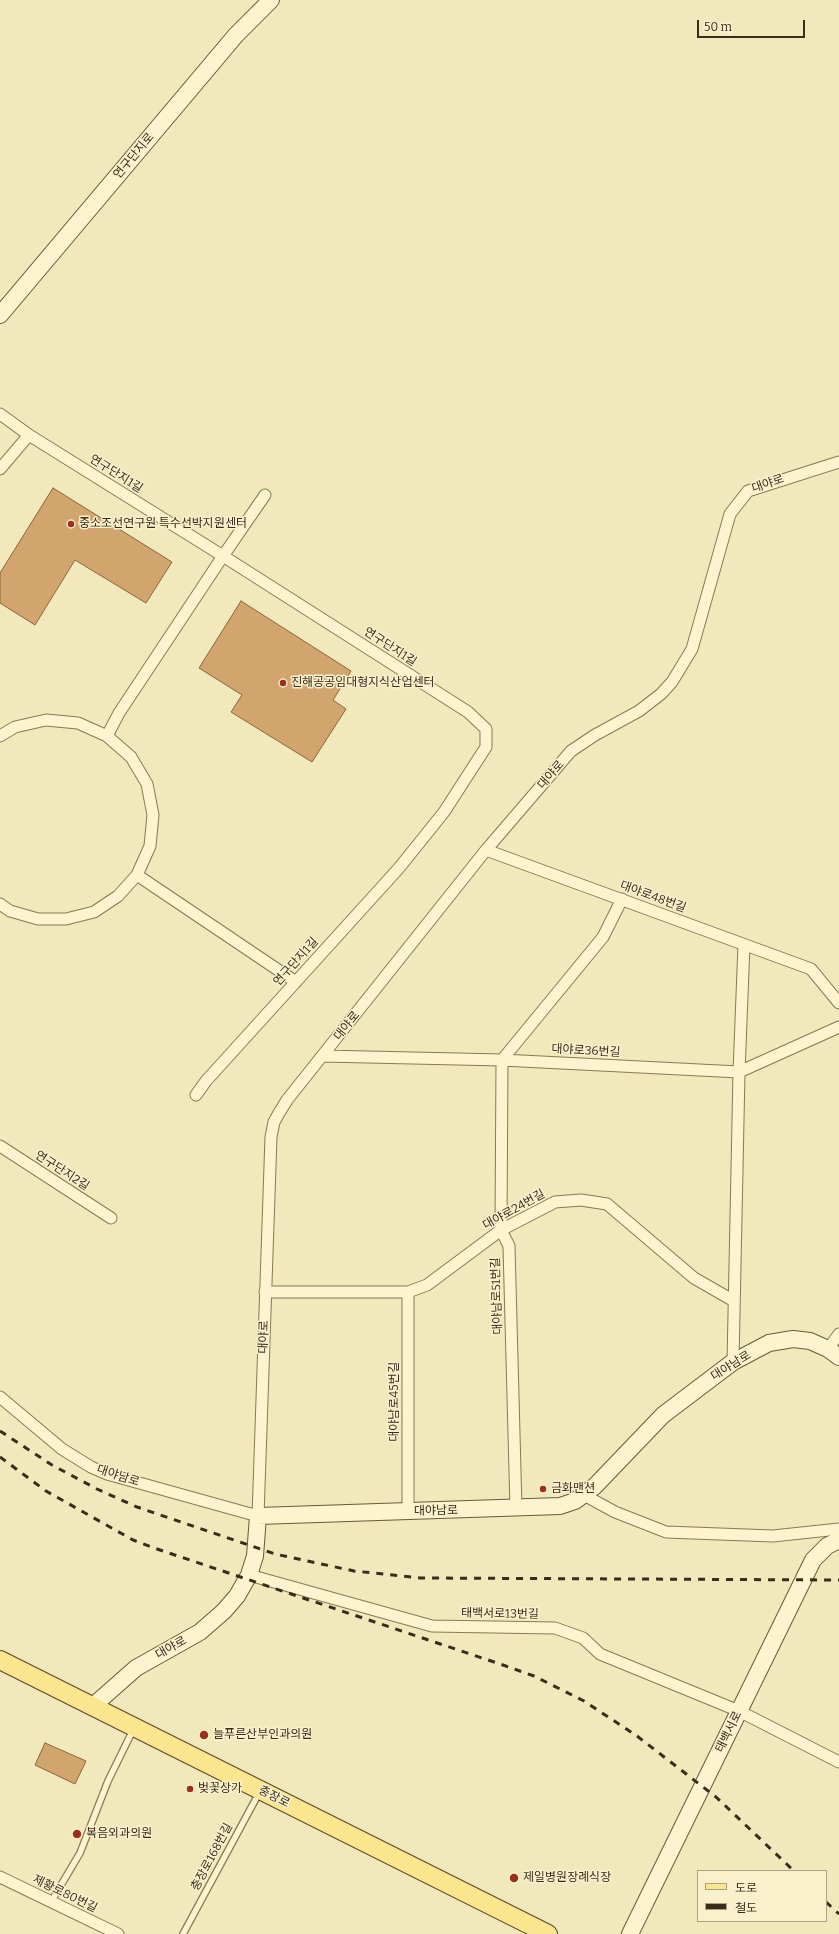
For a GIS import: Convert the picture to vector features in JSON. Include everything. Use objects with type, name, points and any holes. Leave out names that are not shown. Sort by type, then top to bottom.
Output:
[{"type":"main road","name":"충장로","points":[[0,1660],[548,1934]]},
{"type":"street","name":"연구단지로","points":[[0,315],[236,35],[267,1]]},
{"type":"street","name":"연구단지1길","points":[[0,414],[28,435],[223,556],[468,712],[486,729],[486,747],[444,812],[399,868],[206,1081],[196,1096]]},
{"type":"street","points":[[0,469],[28,435]]},
{"type":"street","name":"대야로","points":[[93,1706],[136,1668],[200,1632],[214,1622],[237,1596],[249,1575],[255,1556],[258,1516],[272,1129],[279,1113],[287,1100],[486,850],[571,751],[595,735],[639,711],[661,694],[672,682],[692,649],[730,514],[748,491],[839,462]]},
{"type":"street","points":[[107,736],[119,713],[265,495]]},
{"type":"street","points":[[0,736],[14,727],[46,720],[78,723],[107,736],[131,757],[146,784],[153,815],[150,846],[137,875],[118,896],[94,912],[66,920],[38,919],[10,911],[0,904]]},
{"type":"street","name":"대야로48번길","points":[[486,850],[811,969],[839,1003]]},
{"type":"street","points":[[137,875],[296,982]]},
{"type":"street","points":[[502,1060],[603,937],[622,899]]},
{"type":"street","points":[[733,1362],[739,1072],[744,945]]},
{"type":"street","name":"대야로36번길","points":[[323,1056],[502,1060],[739,1072],[839,1027]]},
{"type":"street","name":"대야남로51번길","points":[[502,1060],[501,1230],[509,1246],[516,1509]]},
{"type":"street","name":"연구단지2길","points":[[0,1146],[111,1218]]},
{"type":"street","name":"대야로24번길","points":[[265,1292],[408,1292],[427,1285],[501,1230],[556,1202],[581,1200],[607,1204],[694,1278],[734,1301]]},
{"type":"street","name":"대야남로45번길","points":[[408,1292],[408,1511]]},
{"type":"street","points":[[833,1353],[839,1334]]},
{"type":"street","name":"대야남로","points":[[0,1397],[62,1449],[91,1467],[107,1474],[258,1516],[516,1509],[560,1506],[575,1501],[612,1470],[663,1415],[733,1362],[770,1343],[793,1339],[810,1341],[833,1353]]},
{"type":"street","points":[[584,1495],[615,1512],[666,1532],[773,1536],[839,1529]]},
{"type":"street","name":"태백서로","points":[[630,1934],[813,1560],[827,1546],[839,1540]]},
{"type":"street","name":"태백서로13번길","points":[[249,1575],[432,1626],[555,1628],[583,1638],[600,1654],[739,1711],[839,1762]]},
{"type":"street","name":"제황로80번길","points":[[0,1877],[118,1934]]},
{"type":"lane","points":[[51,1902],[80,1853],[108,1781],[134,1728]]},
{"type":"lane","name":"충장로168번길","points":[[183,1934],[260,1790]]},
{"type":"building","name":"중소조선연구원 특수선박지원센터","points":[[53,488],[172,562],[146,603],[75,560],[35,625],[0,603],[0,573]]},
{"type":"building","name":"진해공공임대형지식산업센터","points":[[241,601],[351,671],[333,700],[346,709],[312,762],[231,712],[242,695],[199,668]]},
{"type":"building","points":[[45,1743],[86,1761],[75,1784],[35,1765]]},
{"type":"railway","points":[[0,1431],[52,1465],[97,1489],[137,1507],[275,1554],[354,1571],[421,1578],[839,1580]]},
{"type":"railway","points":[[0,1457],[46,1491],[133,1540],[534,1676],[584,1701],[637,1736],[716,1797],[793,1870]]},
{"type":"railway","points":[[827,1903],[839,1914]]},
{"type":"place","name":"중소조선연구원 특수선박지원센터","points":[[71,524]]},
{"type":"place","name":"진해공공임대형지식산업센터","points":[[283,683]]},
{"type":"place","name":"금화맨션","points":[[543,1489]]},
{"type":"place","name":"늘푸른산부인과의원","points":[[204,1735]]},
{"type":"place","name":"벚꽃상가","points":[[190,1789]]},
{"type":"place","name":"복음외과의원","points":[[77,1834]]},
{"type":"place","name":"제일병원장례식장","points":[[514,1878]]}]
